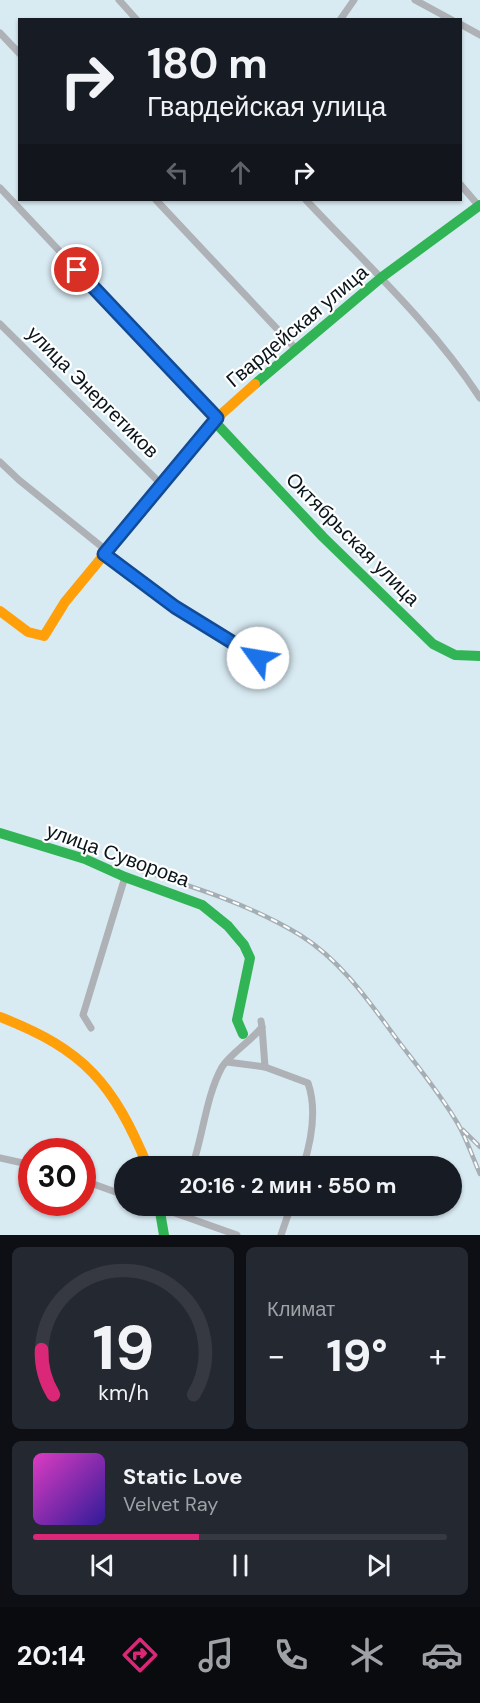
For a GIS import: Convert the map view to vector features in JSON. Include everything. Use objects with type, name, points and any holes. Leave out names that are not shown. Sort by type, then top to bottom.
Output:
[{"type":"street","points":[[119,0],[135,18]]},
{"type":"street","points":[[341,18],[354,0]]},
{"type":"street","points":[[415,0],[448,18]]},
{"type":"street","points":[[462,25],[480,35]]},
{"type":"street","points":[[0,34],[18,52]]},
{"type":"street","points":[[462,186],[479,205]]},
{"type":"street","name":"Октябрьская улица","points":[[0,188],[323,537],[434,644],[455,655],[480,656]]},
{"type":"street","points":[[157,201],[296,348]]},
{"type":"street","points":[[307,201],[382,277],[463,373],[480,398]]},
{"type":"street","name":"Гвардейская улица","points":[[0,611],[28,632],[44,636],[65,602],[215,420],[296,348],[382,277],[479,205]]},
{"type":"street","name":"улица Энергетиков","points":[[0,324],[162,485]]},
{"type":"street","points":[[0,462],[105,552],[175,607],[258,658]]},
{"type":"street","name":"улица Суворова","points":[[0,833],[85,859],[125,878],[154,886],[202,905],[244,945],[250,958],[237,1020],[243,1034]]},
{"type":"street","points":[[91,1028],[83,1015],[125,878]]},
{"type":"street","points":[[0,1017],[38,1033],[67,1050],[93,1073],[128,1123],[143,1156]]},
{"type":"street","points":[[195,1156],[215,1084],[223,1065],[261,1024],[265,1067]]},
{"type":"street","points":[[227,1062],[265,1067],[308,1083],[311,1097],[310,1141],[306,1156]]},
{"type":"street","points":[[0,1158],[18,1162]]},
{"type":"street","points":[[96,1185],[114,1191]]},
{"type":"street","points":[[160,1216],[164,1235]]},
{"type":"street","points":[[182,1216],[237,1235]]},
{"type":"street","points":[[281,1235],[288,1216]]},
{"type":"railway","points":[[140,870],[201,890],[262,915],[300,935],[329,957],[366,998],[430,1082],[461,1130],[480,1174]]},
{"type":"railway","points":[[463,1130],[480,1147]]},
{"type":"traffic: fast","points":[[255,384],[382,277],[480,205]]},
{"type":"traffic: fast","points":[[214,421],[323,537],[433,644],[455,655],[480,656]]},
{"type":"traffic: fast","points":[[0,833],[85,859],[125,877],[202,905],[228,926],[244,945],[250,958],[237,1020],[243,1034]]},
{"type":"traffic: fast","points":[[161,1216],[164,1235]]},
{"type":"traffic: slow","points":[[0,611],[28,632],[44,636],[65,602],[217,418],[255,384]]},
{"type":"traffic: slow","points":[[0,1017],[54,1043],[93,1073],[122,1113],[143,1156]]},
{"type":"route","points":[[77,270],[217,418],[104,554],[175,607],[258,658]]}]
